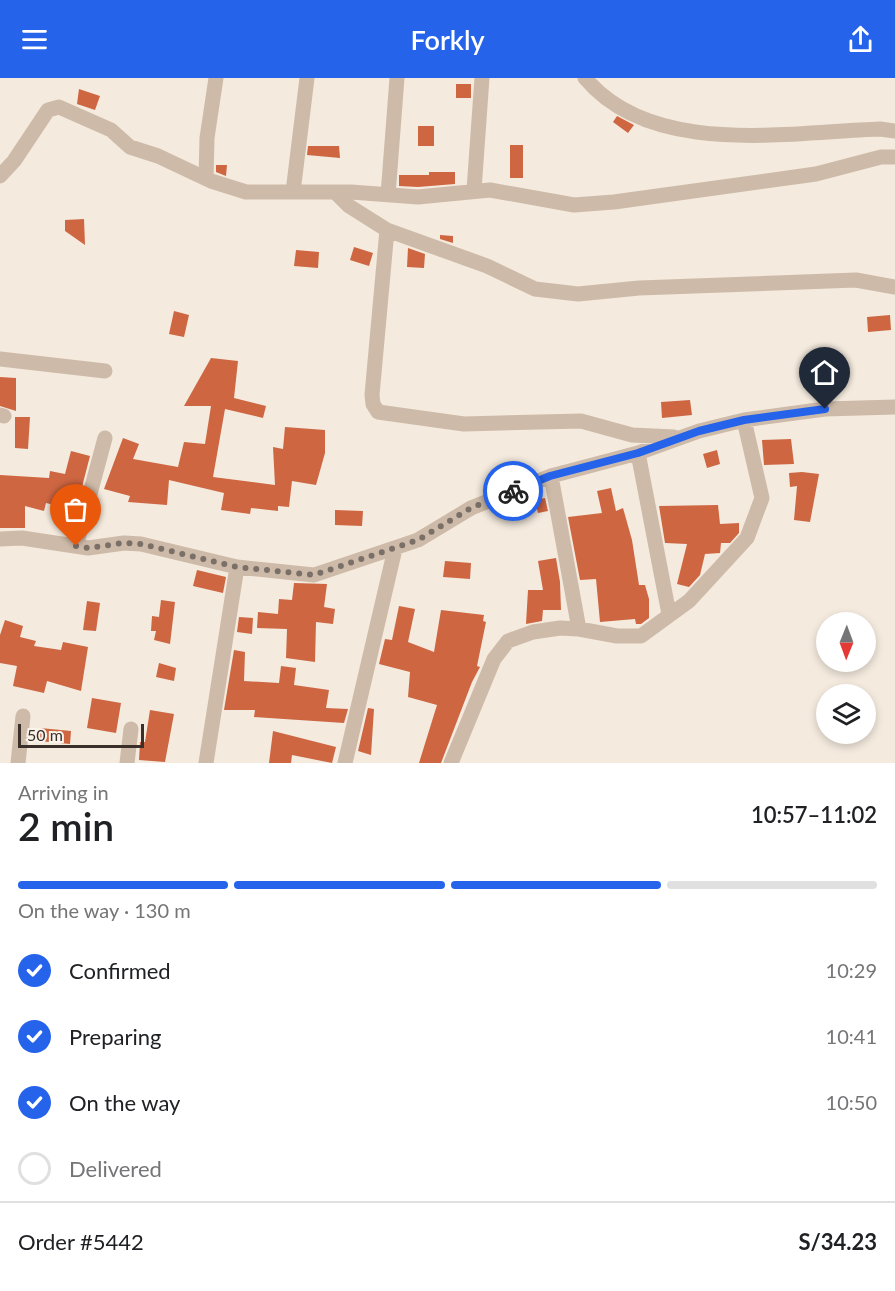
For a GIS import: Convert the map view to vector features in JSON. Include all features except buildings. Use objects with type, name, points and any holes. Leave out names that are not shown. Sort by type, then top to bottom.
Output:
[{"type":"street","points":[[206,178],[207,138],[216,78]]},
{"type":"street","points":[[293,192],[306,78]]},
{"type":"street","points":[[388,195],[397,78]]},
{"type":"street","points":[[474,190],[482,78]]},
{"type":"street","points":[[585,78],[602,97],[637,117],[670,128],[726,135],[880,129],[895,131]]},
{"type":"street","points":[[0,176],[14,161],[48,110],[59,107],[111,130],[130,147],[246,192],[335,192],[437,197],[474,190],[490,190],[574,205],[614,202],[816,174],[881,157],[895,157]]},
{"type":"street","points":[[335,192],[349,206],[387,230],[487,266],[535,289],[578,294],[639,288],[856,280],[895,287]]},
{"type":"street","points":[[387,230],[372,395],[373,404],[378,412],[464,424],[581,421],[632,435],[681,438]]},
{"type":"street","points":[[0,359],[105,371]]},
{"type":"street","points":[[0,539],[22,538],[88,548],[123,543],[141,544],[237,567],[314,575],[418,540],[471,508],[550,476],[638,453],[681,438],[744,420],[825,409],[895,407]]},
{"type":"street","points":[[451,763],[494,659],[508,642],[533,632],[579,629],[617,636],[641,636],[689,602],[747,538],[762,498],[744,420]]},
{"type":"street","points":[[76,546],[105,438]]},
{"type":"street","points":[[638,453],[669,614]]},
{"type":"street","points":[[550,476],[579,629]]},
{"type":"street","points":[[345,763],[395,549]]},
{"type":"street","points":[[206,763],[237,567]]},
{"type":"street","points":[[18,763],[23,716]]},
{"type":"street","points":[[127,763],[131,729]]},
{"type":"way so far","points":[[76,546],[88,548],[123,543],[141,544],[237,567],[314,575],[418,540],[471,508],[513,491]]},
{"type":"route","points":[[513,491],[550,476],[638,453],[699,431],[744,420],[825,409]]}]
